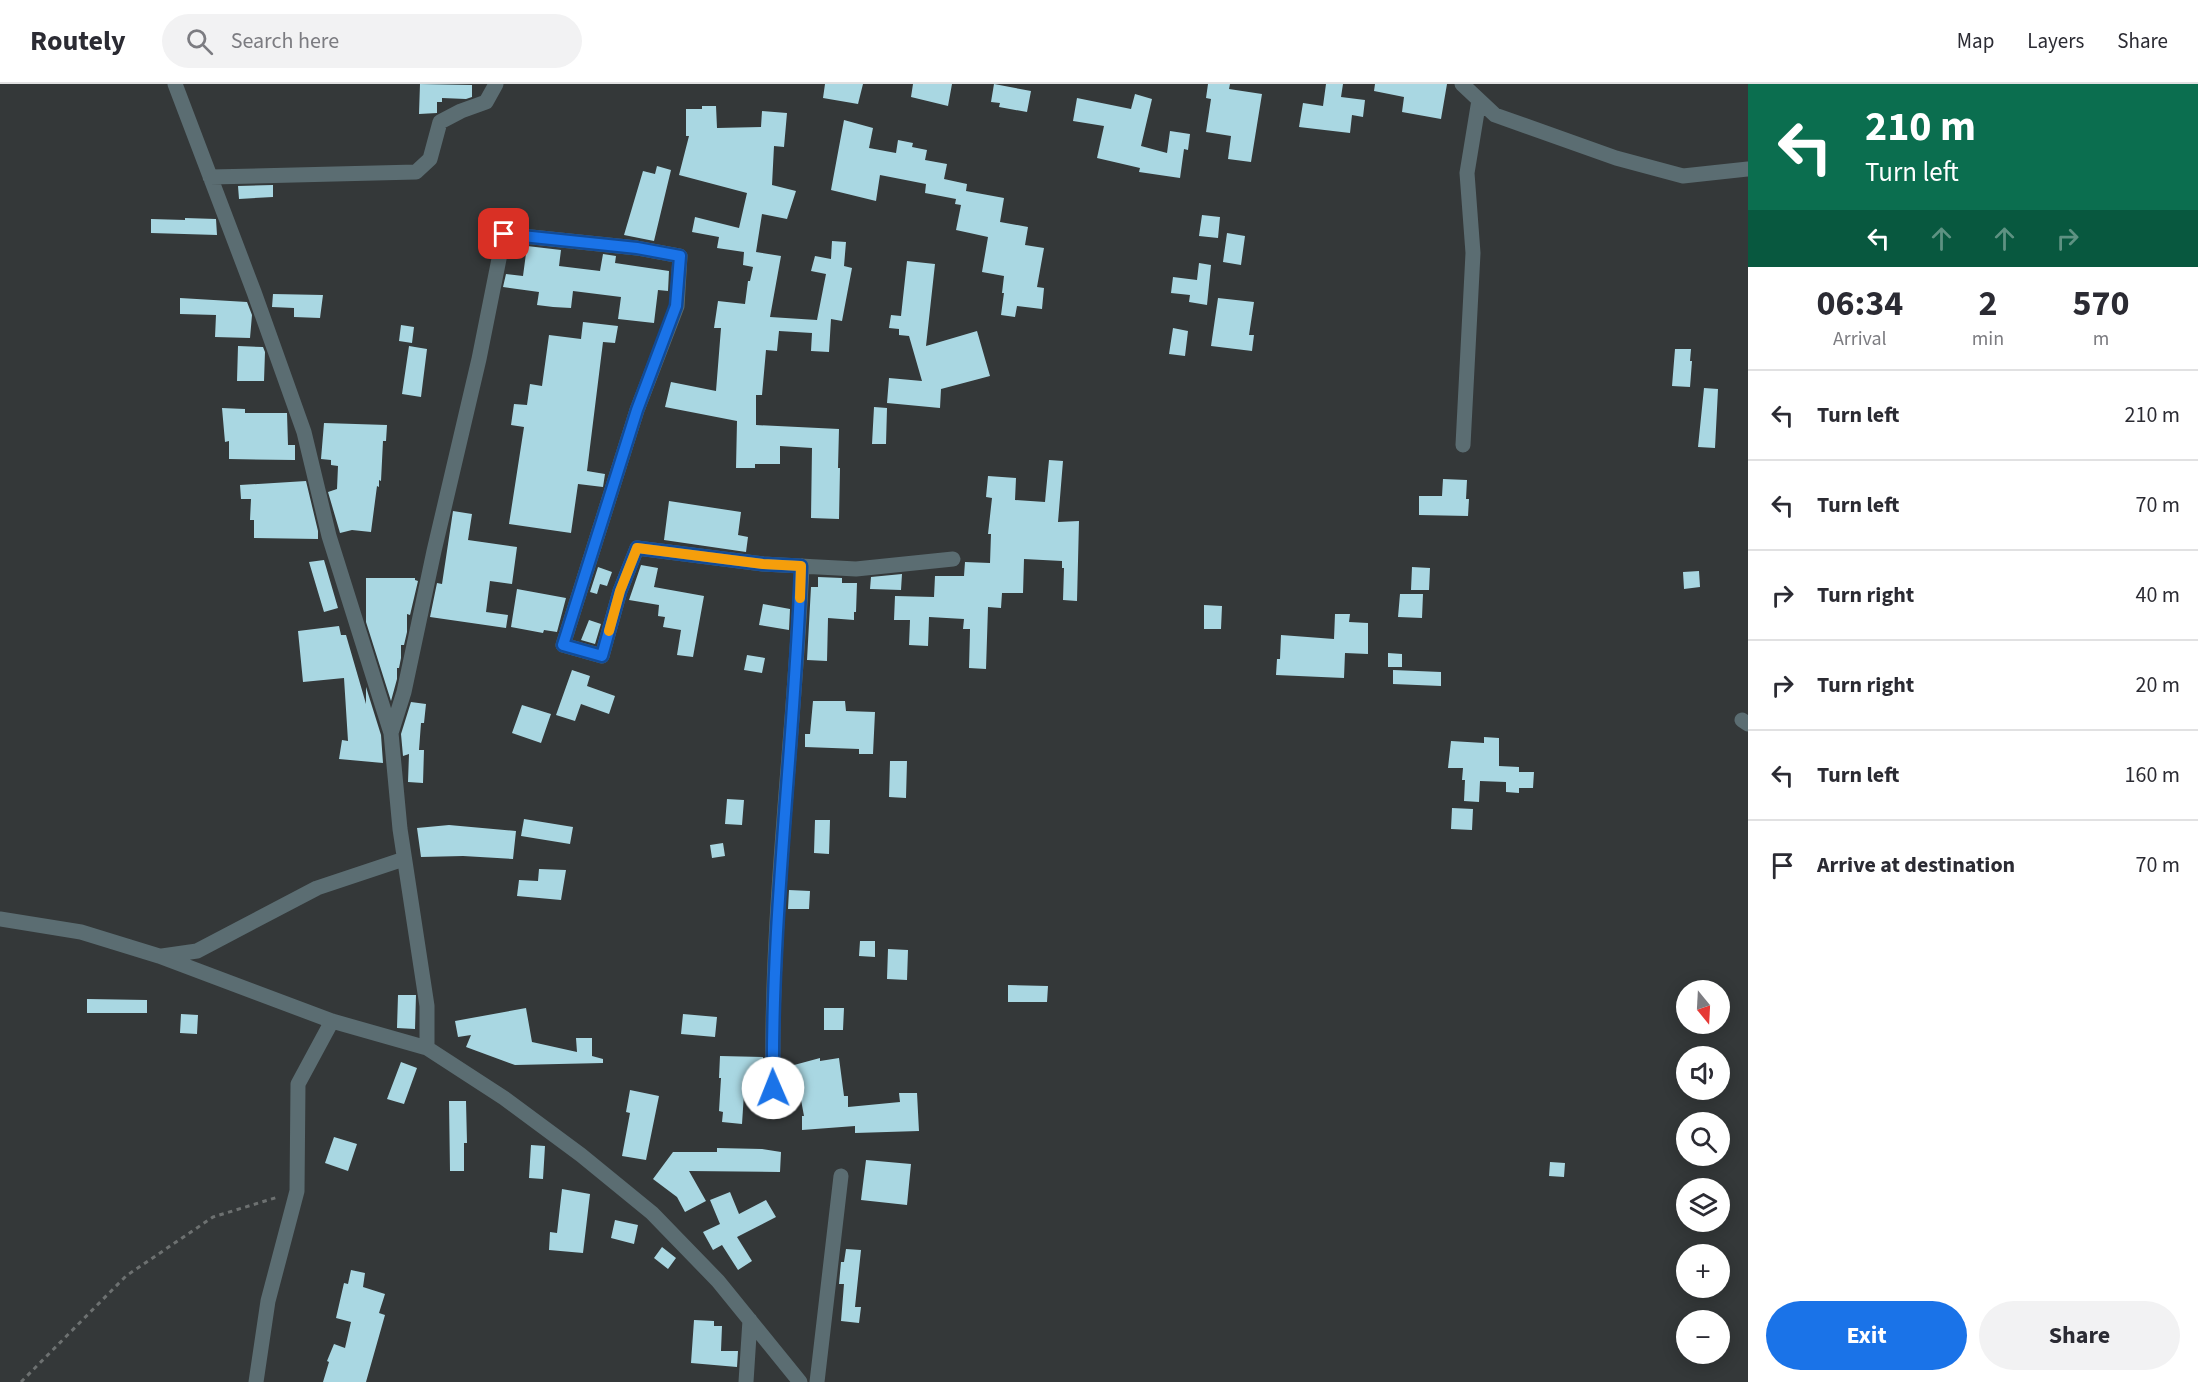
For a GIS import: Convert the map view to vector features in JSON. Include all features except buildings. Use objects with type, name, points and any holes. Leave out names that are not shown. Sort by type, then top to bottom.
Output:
[{"type":"street","points":[[175,84],[303,432],[329,536],[392,733],[404,859],[427,1006],[427,1048]]},
{"type":"street","points":[[210,177],[416,172],[430,159],[440,122],[460,111],[486,102],[496,84]]},
{"type":"street","points":[[1462,84],[1495,115],[1616,158],[1683,176],[1748,169]]},
{"type":"street","points":[[1463,445],[1473,253],[1467,173],[1479,100]]},
{"type":"street","points":[[392,733],[404,692],[479,359],[504,234],[637,248],[680,256],[676,306],[637,410],[563,645],[602,656],[620,591],[637,548],[763,564],[801,566],[856,568],[953,560]]},
{"type":"street","points":[[773,1088],[773,1004],[797,666],[801,566]]},
{"type":"street","points":[[159,956],[197,951],[317,888],[404,859]]},
{"type":"street","points":[[0,920],[81,932],[159,956],[332,1020],[427,1048],[504,1098],[581,1155],[643,1206],[718,1281],[800,1382]]},
{"type":"street","points":[[256,1382],[268,1301],[297,1191],[298,1084],[332,1020]]},
{"type":"street","points":[[817,1382],[841,1176]]},
{"type":"street","points":[[746,1382],[750,1320]]},
{"type":"path","points":[[21,1382],[126,1276],[213,1217],[297,1191]]},
{"type":"slow traffic","points":[[609,631],[620,591],[637,548],[763,564],[801,566],[800,598]]},
{"type":"route","points":[[504,234],[637,248],[680,256],[676,306],[637,410],[563,645],[602,656],[620,591],[637,548],[763,564],[801,566],[797,666],[772,1015],[773,1088]]}]
